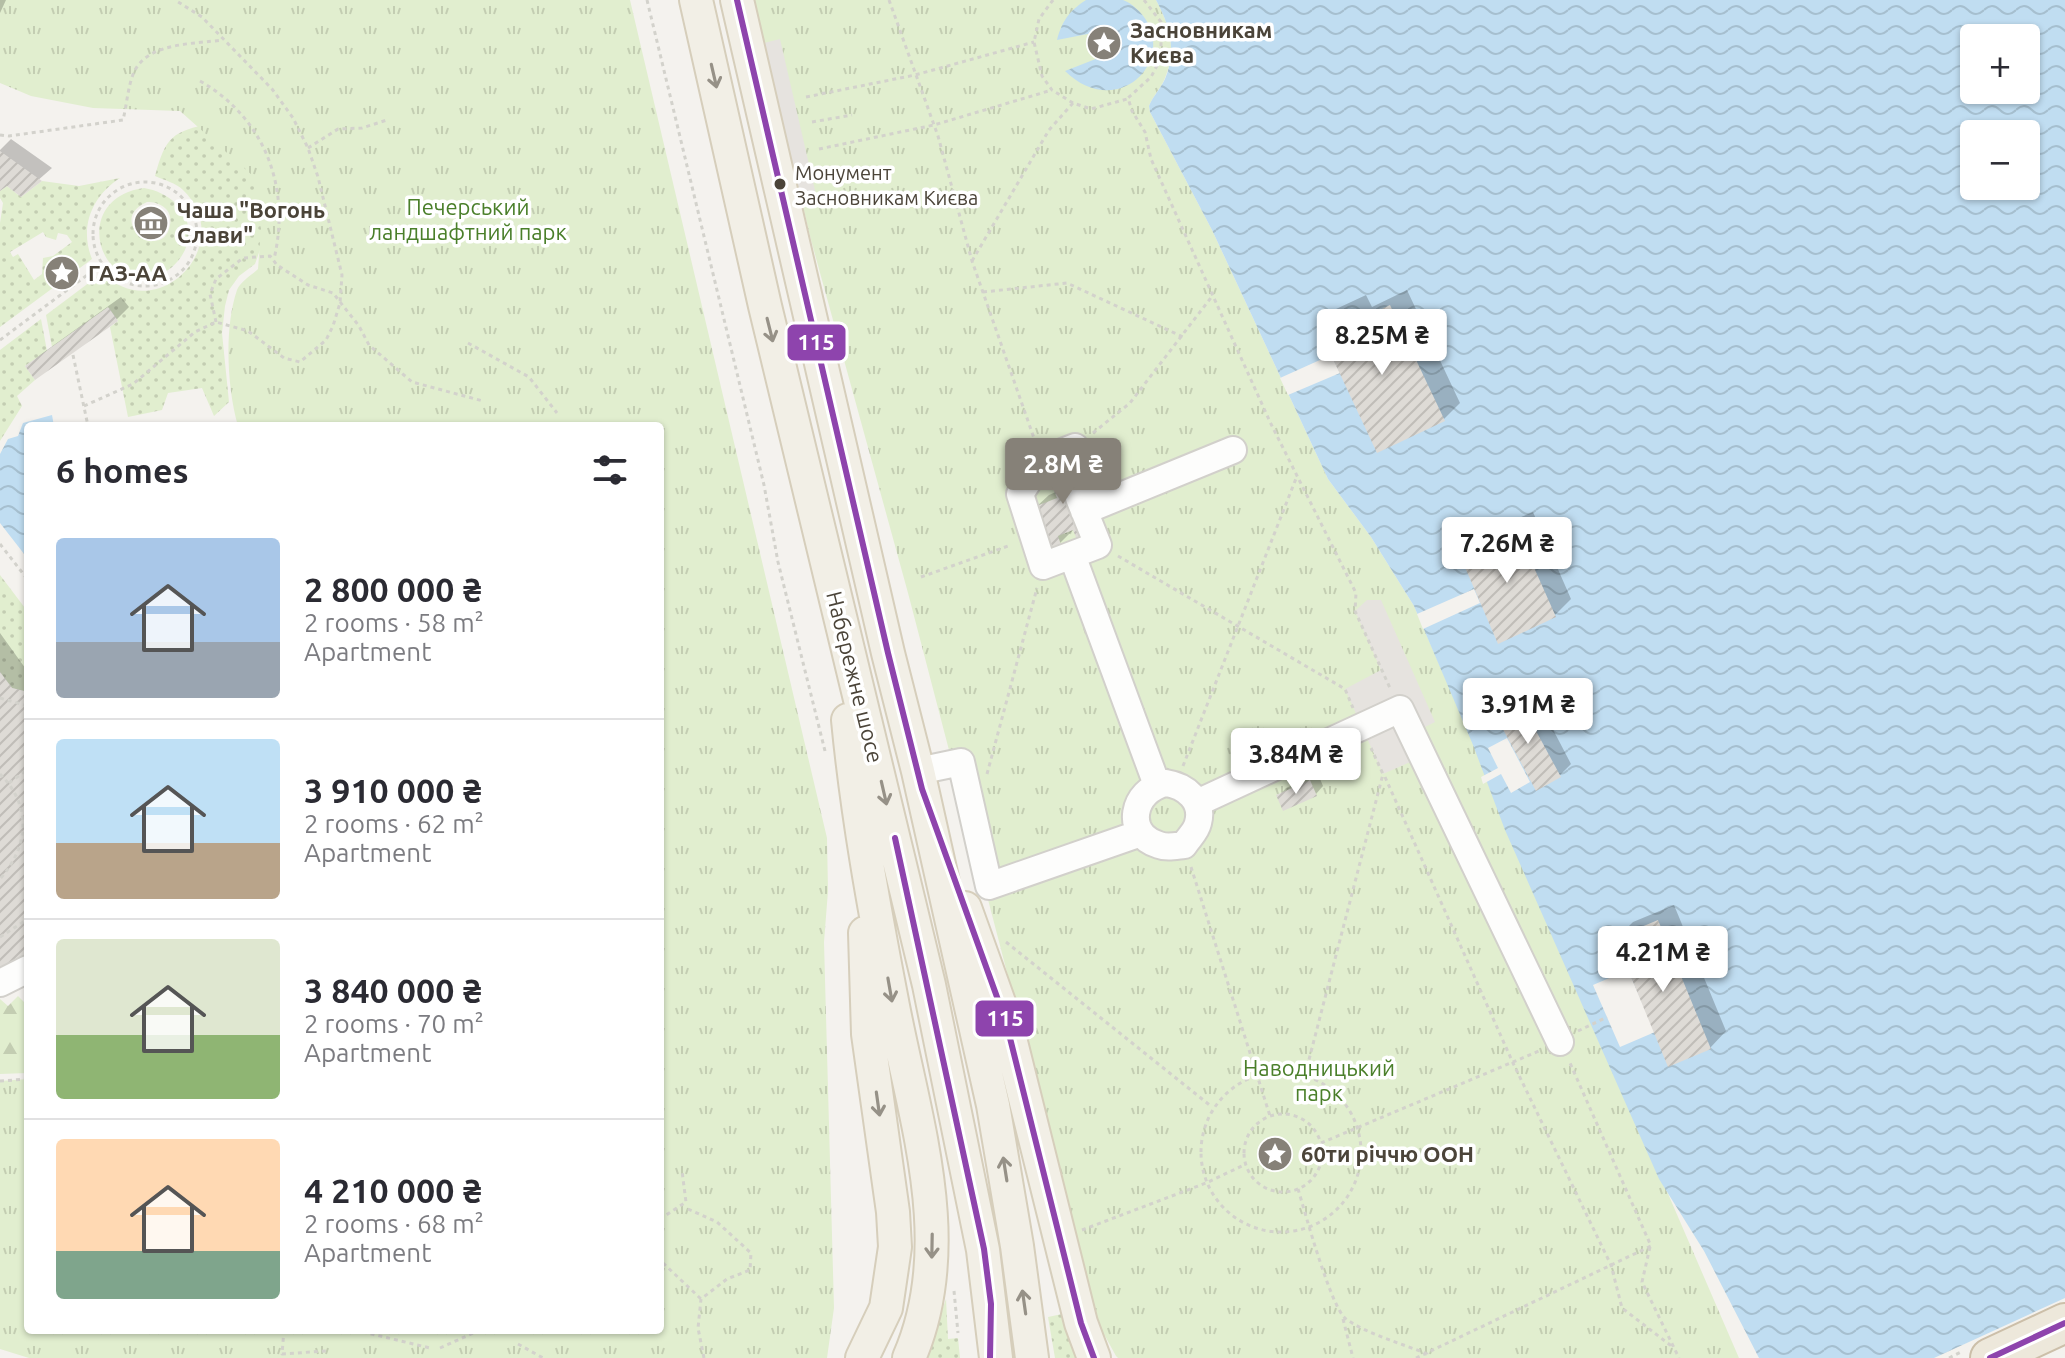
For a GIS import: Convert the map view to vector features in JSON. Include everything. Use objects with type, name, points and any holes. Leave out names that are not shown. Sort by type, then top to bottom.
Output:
[{"type":"highway","points":[[1990,1358],[2065,1323]]},
{"type":"highway","points":[[2048,1358],[2065,1350]]},
{"type":"main road","name":"Набережне шосе","points":[[696,0],[765,306],[929,985],[983,1250],[993,1349]]},
{"type":"main road","name":"Набережне шосе","points":[[737,0],[920,780],[1002,1153],[1032,1358]]},
{"type":"main road","points":[[837,609],[849,733],[866,858],[932,1209],[929,1287],[925,1312],[909,1358]]},
{"type":"main road","points":[[920,780],[1006,1022],[1081,1323],[1094,1358]]},
{"type":"main road","points":[[862,1358],[886,1308],[895,1247],[893,1212],[868,1034],[866,858]]},
{"type":"street","points":[[1075,447],[1092,491],[1079,498],[1098,545],[1043,566],[1020,494],[1042,460],[1075,447]]},
{"type":"street","points":[[1084,511],[1233,450]]},
{"type":"street","points":[[1072,555],[1166,785]]},
{"type":"street","points":[[1197,803],[1400,709],[1560,1042]]},
{"type":"street","points":[[920,780],[961,762],[989,886],[1141,833]]},
{"type":"street","points":[[1166,785],[1192,795],[1197,803],[1198,824],[1184,845],[1157,845],[1141,833],[1137,824],[1137,805],[1142,796],[1166,785]]},
{"type":"street","points":[[0,983],[24,971]]},
{"type":"path","points":[[84,406],[133,384],[195,332],[216,322],[248,331],[284,358],[300,362],[326,340],[337,317],[342,275],[318,177],[293,118],[272,89],[202,17],[175,0]]},
{"type":"path","points":[[647,0],[827,760]]},
{"type":"path","points":[[889,0],[934,125],[972,261],[1042,460]]},
{"type":"path","points":[[1053,0],[1039,19],[1034,42],[1042,76],[1052,90],[1073,103],[1091,109],[1128,98],[1151,77],[1161,58],[1161,22],[1144,0]]},
{"type":"path","points":[[0,135],[123,120],[136,69],[150,56],[166,47],[222,40]]},
{"type":"path","points":[[806,97],[915,75],[1034,42]]},
{"type":"path","points":[[200,81],[219,94],[257,131],[274,175],[279,204],[280,234],[274,259]]},
{"type":"path","points":[[819,149],[934,125],[1052,90]]},
{"type":"path","points":[[1128,98],[1145,132],[1151,159],[1213,295],[1297,476],[1356,593],[1355,611],[1400,709]]},
{"type":"path","points":[[972,261],[1049,130],[1073,103]]},
{"type":"path","points":[[812,122],[852,115]]},
{"type":"path","points":[[308,148],[338,129],[362,128],[387,120]]},
{"type":"path","points":[[140,182],[158,183],[175,191],[188,203],[195,218],[195,250],[187,265],[175,276],[145,286],[114,276],[102,264],[95,247],[93,229],[98,212],[108,197],[123,187],[140,182]]},
{"type":"path","points":[[216,322],[210,294],[216,279],[243,258],[270,256],[277,265],[308,285],[333,293],[359,326],[369,345],[412,382],[483,401]]},
{"type":"path","points":[[0,340],[102,264]]},
{"type":"path","points":[[983,292],[1067,283],[1183,337]]},
{"type":"path","points":[[1075,447],[1130,403],[1213,295]]},
{"type":"path","points":[[468,343],[529,377],[557,413]]},
{"type":"path","points":[[73,355],[87,422]]},
{"type":"path","points":[[1166,785],[1297,476]]},
{"type":"path","points":[[921,577],[1032,537]]},
{"type":"path","points":[[0,544],[24,575]]},
{"type":"path","points":[[987,775],[1043,566]]},
{"type":"path","points":[[0,698],[24,705]]},
{"type":"path","points":[[9,783],[24,772]]},
{"type":"path","points":[[0,774],[9,783],[21,811],[23,838],[11,867],[0,879]]},
{"type":"path","points":[[1383,774],[1513,1063],[1611,1265],[1622,1308],[1674,1348]]},
{"type":"path","points":[[1184,845],[1270,1116]]},
{"type":"path","points":[[0,937],[24,922]]},
{"type":"path","points":[[1000,937],[1213,1108]]},
{"type":"path","points":[[1591,1024],[1607,1017]]},
{"type":"path","points":[[1321,1143],[1560,1042],[1651,1246],[1642,1282],[1679,1358]]},
{"type":"path","points":[[1281,1071],[1305,1075],[1328,1086],[1346,1105],[1358,1127],[1362,1152],[1359,1176],[1348,1198],[1331,1216],[1310,1228],[1286,1233],[1261,1230],[1238,1220],[1219,1204],[1206,1183],[1200,1157],[1203,1130],[1213,1108],[1233,1087],[1257,1075],[1281,1071]]},
{"type":"path","points":[[0,1081],[24,1079]]},
{"type":"path","points":[[1270,1116],[1295,1116],[1306,1122],[1321,1143],[1322,1154],[1315,1175],[1297,1189],[1272,1190],[1261,1184],[1246,1164],[1244,1153],[1251,1130],[1270,1116]]},
{"type":"path","points":[[1071,1235],[1206,1183],[1246,1164]]},
{"type":"path","points":[[664,1216],[686,1202],[682,1171]]},
{"type":"path","points":[[1297,1189],[1342,1317],[1353,1358]]},
{"type":"path","points":[[688,1209],[717,1222],[751,1253],[750,1270],[727,1279],[701,1299],[698,1328],[704,1358]]},
{"type":"path","points":[[1416,1358],[1427,1356],[1651,1246]]},
{"type":"path","points":[[664,1264],[701,1299]]},
{"type":"path","points":[[954,1291],[958,1333]]},
{"type":"path","points":[[1342,1317],[1427,1356]]},
{"type":"path","points":[[284,1334],[282,1354],[326,1351]]},
{"type":"path","points":[[372,1334],[430,1348]]},
{"type":"path","points":[[440,1348],[471,1334]]},
{"type":"path","points":[[518,1344],[543,1358]]},
{"type":"green space","name":"Печерський ландшафтний парк","points":[[0,0],[630,0],[827,838],[828,891],[824,942],[834,1308],[827,1358],[29,1358],[0,1349],[0,1081],[24,1079],[24,1334],[664,1334],[664,422],[237,422],[229,376],[230,322],[237,290],[258,269],[261,229],[253,176],[180,111],[93,108],[31,96],[0,83]]},
{"type":"green space","name":"Наводницький парк","points":[[754,0],[1156,0],[1168,29],[1171,58],[1165,78],[1149,106],[1150,112],[1212,230],[1328,479],[1371,537],[1414,606],[1739,1358],[1116,1356],[1099,1325],[908,593],[811,240]]},
{"type":"green space","points":[[212,123],[258,175],[267,230],[255,264],[239,276],[229,290],[225,306],[222,333],[229,402],[214,416],[202,388],[168,393],[162,410],[128,417],[110,327],[118,321],[109,308],[52,347],[46,315],[102,273],[124,287],[146,291],[167,285],[184,272],[197,254],[202,233],[198,211],[183,190],[155,176],[163,152],[173,138],[188,129]]},
{"type":"green space","points":[[120,178],[102,194],[91,213],[87,235],[92,259],[0,327],[0,223],[3,203],[0,191],[7,186],[21,197],[42,181],[79,186]],"holes":[[[43,232],[46,237],[56,240],[58,233],[67,235],[72,242],[53,256],[43,258],[42,274],[34,280],[18,254],[13,257],[10,252]]]},
{"type":"green space","points":[[144,188],[165,195],[181,209],[186,218],[188,238],[185,250],[174,266],[158,275],[137,278],[120,272],[107,259],[100,243],[100,225],[106,209],[121,195]],"holes":[[[152,202],[161,205],[170,215],[165,236],[157,241],[140,235],[131,219],[135,210]]]},
{"type":"green space","points":[[41,319],[47,351],[25,366],[35,380],[17,396],[22,406],[0,441],[0,350]]},
{"type":"green space","points":[[0,575],[24,607],[24,691],[12,688],[0,672]]},
{"type":"green space","points":[[18,996],[24,1002],[24,1073],[0,1074],[0,999],[8,1006]]},
{"type":"green space","points":[[946,1299],[948,1339],[958,1338],[960,1358],[922,1358],[932,1339]]},
{"type":"green space","points":[[1062,1314],[1081,1358],[1055,1358],[1048,1317]]},
{"type":"shaded area","points":[[780,39],[817,199],[802,203],[764,43]]},
{"type":"shaded area","points":[[1367,600],[1381,600],[1435,722],[1413,733],[1424,756],[1383,774],[1345,689],[1381,670],[1355,611]]},
{"type":"water","points":[[1086,0],[1123,0],[1139,11],[1150,29],[1153,47],[1149,64],[1138,78],[1123,87],[1105,90],[1085,85],[1065,71],[1111,53],[1103,31],[1057,40],[1067,17]]},
{"type":"water","points":[[1156,0],[2065,0],[2065,1358],[1759,1358],[1704,1251],[1659,1179],[1505,830],[1414,606],[1371,537],[1328,479],[1212,230],[1150,112],[1149,106],[1169,68],[1171,48],[1168,29]]},
{"type":"water","points":[[52,415],[53,422],[27,422]]},
{"type":"water","points":[[23,423],[24,554],[0,523],[0,454],[8,439],[18,436]]},
{"type":"pier","points":[[1331,355],[1340,373],[1288,395],[1280,378]]},
{"type":"pier","points":[[1474,589],[1480,603],[1423,629],[1417,614]]},
{"type":"pier","points":[[1507,738],[1530,782],[1511,793],[1501,774],[1483,784],[1481,777],[1498,768],[1488,748]]},
{"type":"pier","points":[[1628,970],[1655,1032],[1620,1047],[1593,985]]},
{"type":"pier","points":[[2065,1298],[2065,1358],[1934,1358]]},
{"type":"building","points":[[0,151],[42,181],[21,197],[7,186],[0,191]]},
{"type":"building","points":[[1390,305],[1445,421],[1377,453],[1317,325],[1350,310],[1355,322]]},
{"type":"building","points":[[108,307],[118,321],[35,380],[25,366]]},
{"type":"building","points":[[1073,458],[1088,538],[1078,542],[1073,530],[1058,536],[1061,545],[1051,549],[1034,507],[1057,498],[1045,470]]},
{"type":"building","points":[[1516,527],[1556,617],[1498,644],[1458,551]]},
{"type":"building","points":[[0,672],[12,688],[24,691],[24,962],[0,971]]},
{"type":"building","points":[[1504,702],[1523,707],[1561,777],[1536,791],[1498,720]]},
{"type":"building","points":[[1310,780],[1317,796],[1283,811],[1276,795]]},
{"type":"building","points":[[1658,920],[1711,1049],[1668,1067],[1615,938]]},
{"type":"transit line","name":"115","points":[[737,0],[922,789],[1006,1022],[1081,1323],[1094,1358]]},
{"type":"transit line","name":"115","points":[[895,838],[984,1249],[991,1304],[990,1358]]},
{"type":"transit line","name":"115","points":[[1990,1358],[2065,1323]]},
{"type":"place","name":"Засновникам Києва","points":[[1104,43]]},
{"type":"place","name":"Монумент Засновникам Києва","points":[[780,184]]},
{"type":"place","name":"Чаша \"Вогонь Слави\"","points":[[151,223]]},
{"type":"place","name":"ГАЗ-АА","points":[[62,273]]},
{"type":"place","name":"60ти річчю ООН","points":[[1275,1154]]}]
